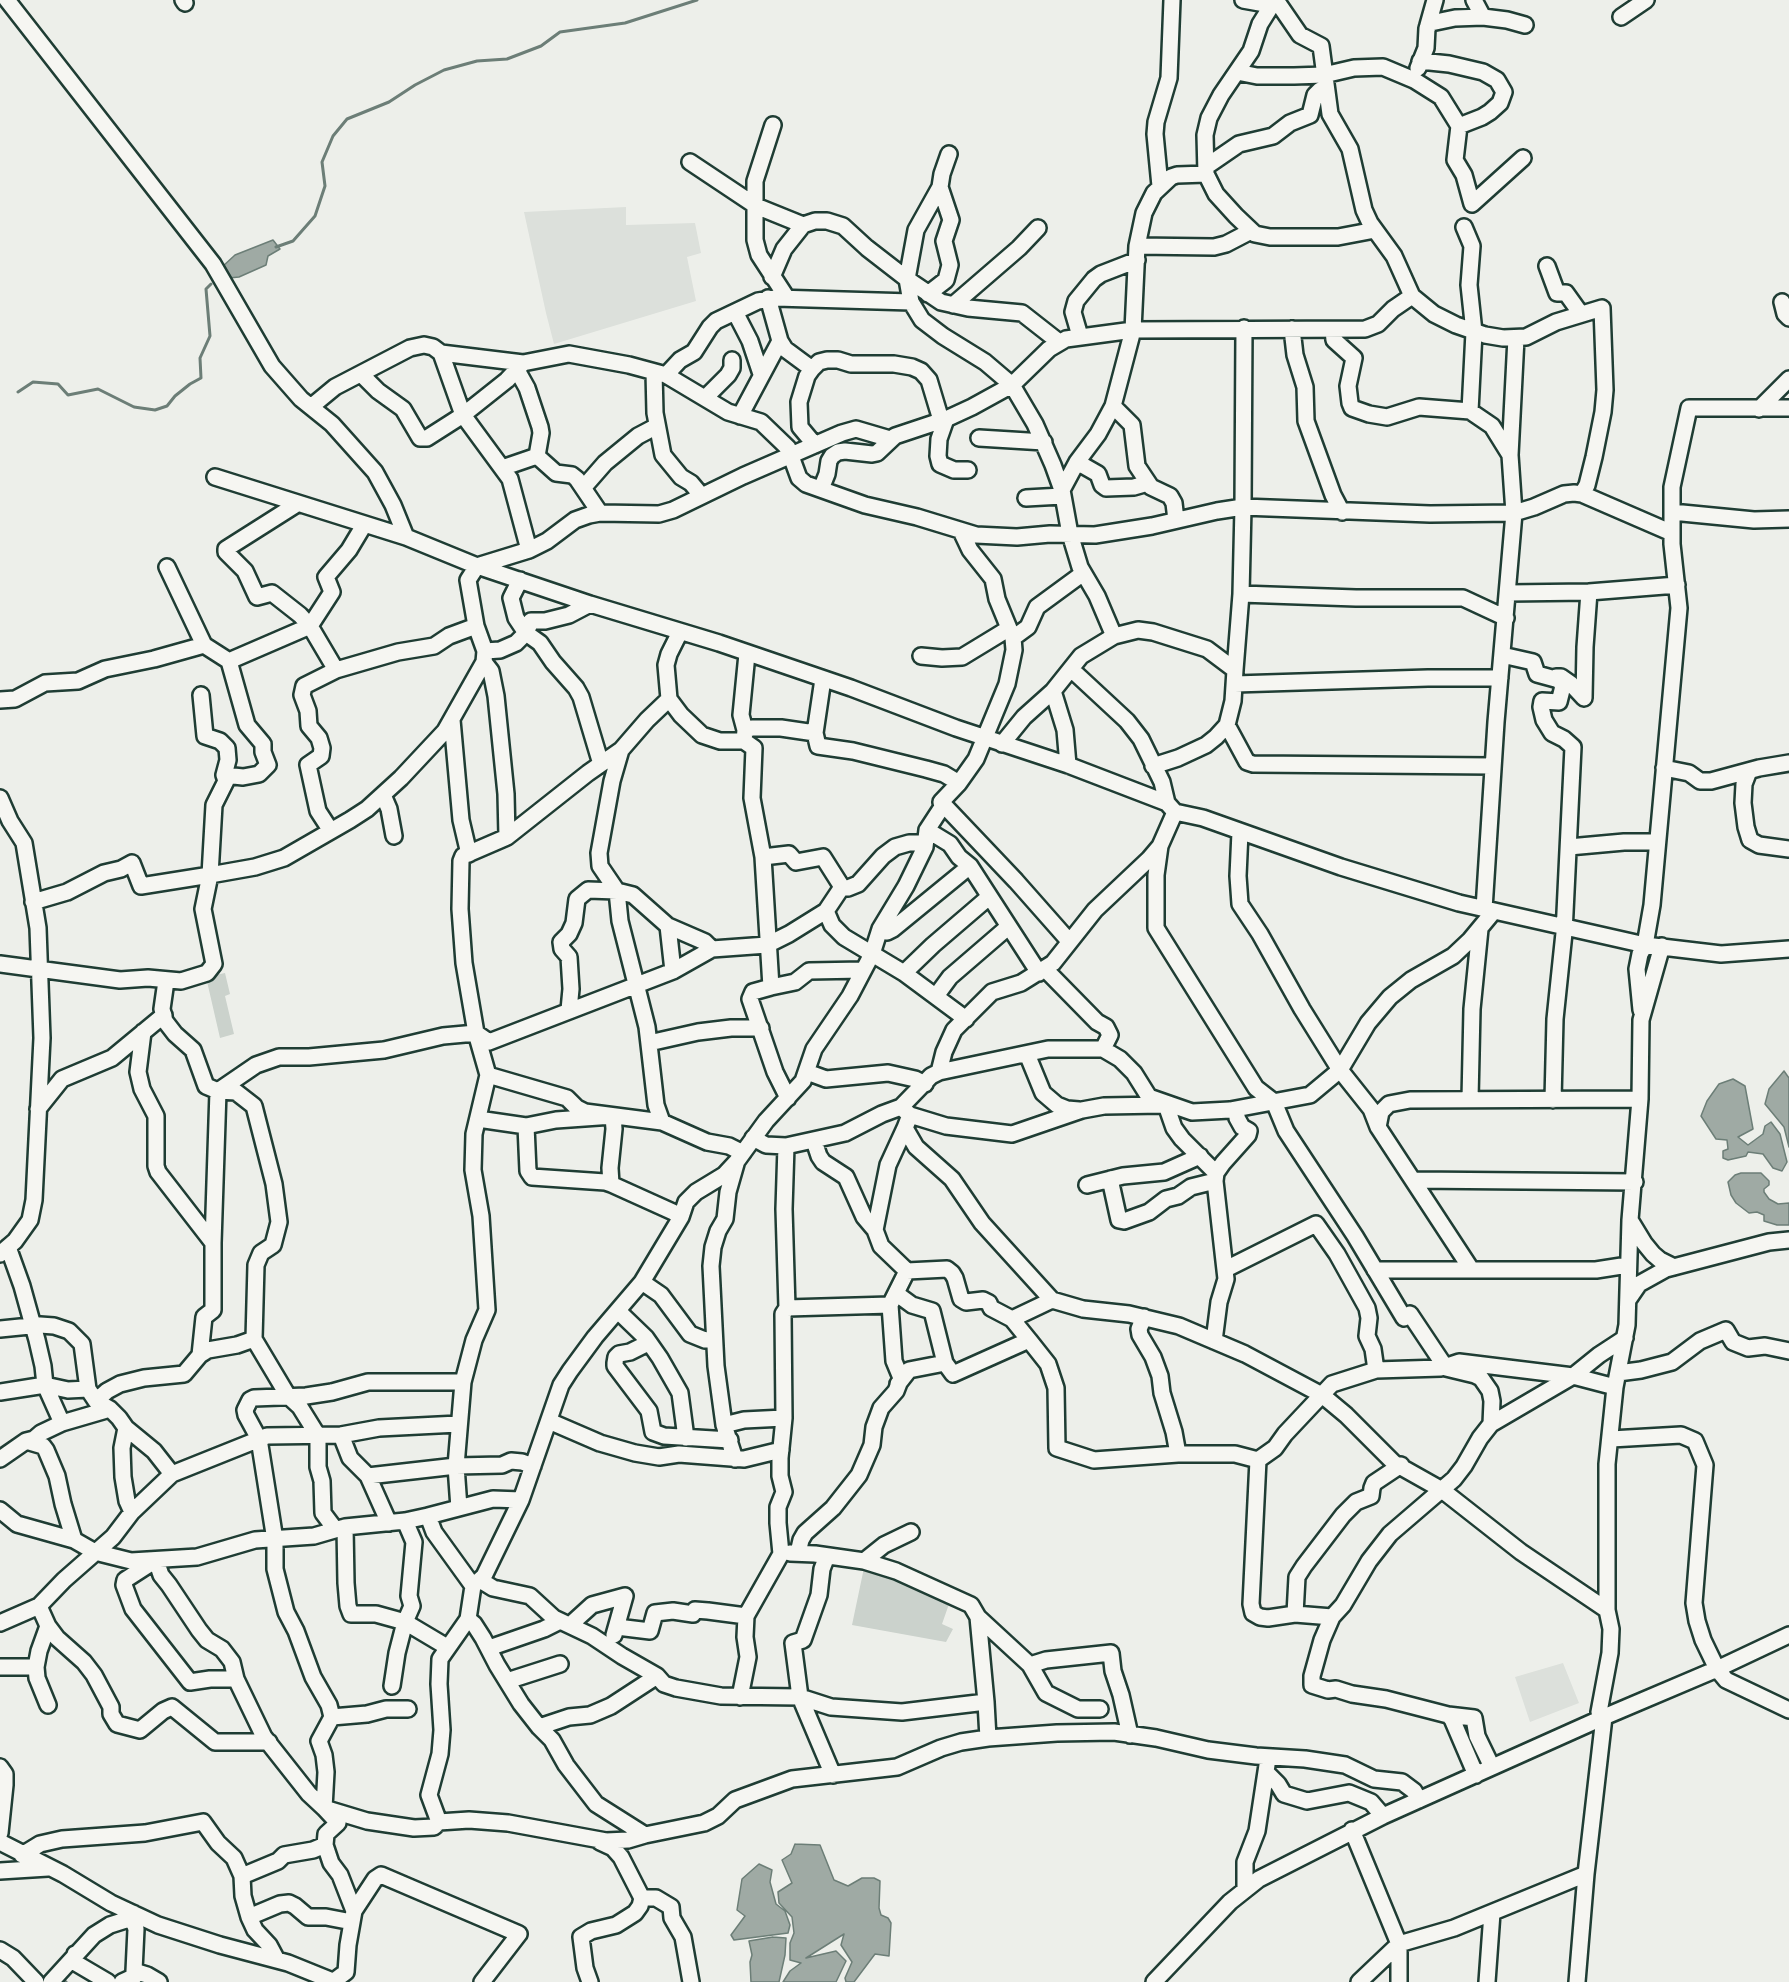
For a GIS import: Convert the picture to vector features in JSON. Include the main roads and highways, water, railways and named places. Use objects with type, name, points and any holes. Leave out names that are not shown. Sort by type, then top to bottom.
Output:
[{"type":"waterway","points":[[276,247],[293,241],[315,216],[325,186],[322,162],[333,136],[347,119],[389,102],[444,70],[477,61],[507,59],[541,46],[560,32],[625,23],[697,0]]},
{"type":"waterway","points":[[18,392],[33,382],[58,384],[68,395],[98,389],[134,407],[155,410],[167,406],[175,396],[201,378],[200,358],[210,336],[206,289],[211,284]]},
{"type":"waterway","points":[[59,1979],[66,1982]]}]
